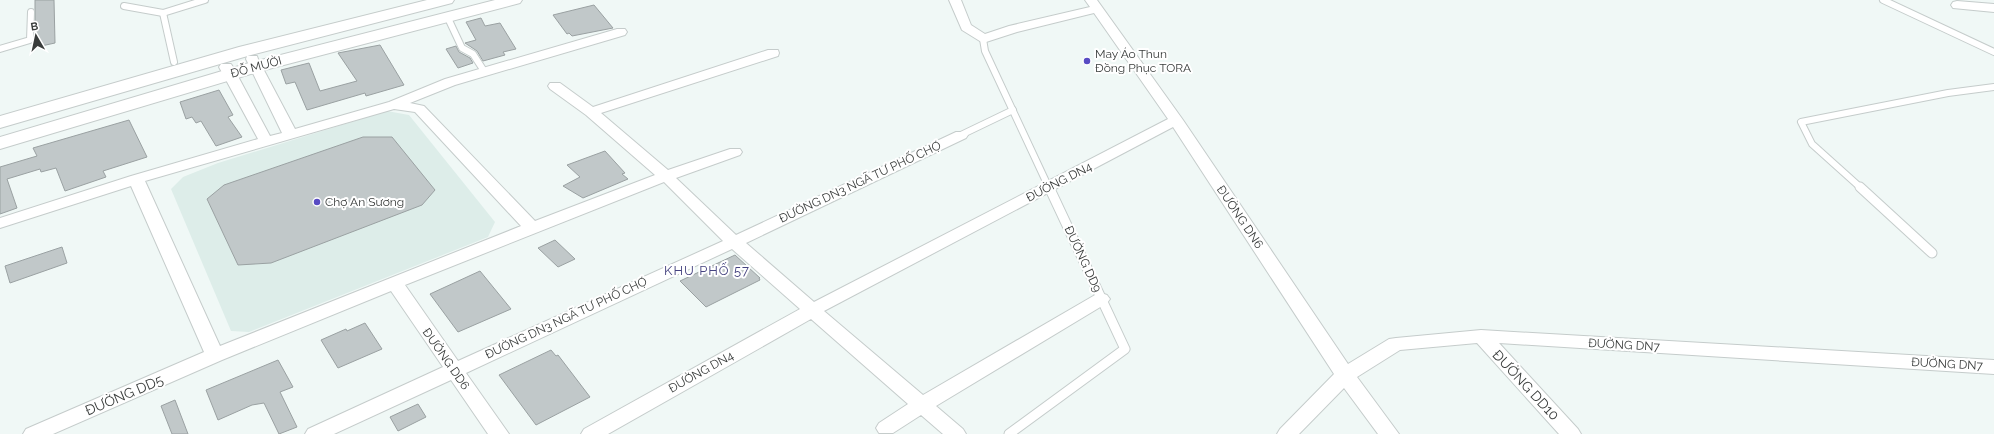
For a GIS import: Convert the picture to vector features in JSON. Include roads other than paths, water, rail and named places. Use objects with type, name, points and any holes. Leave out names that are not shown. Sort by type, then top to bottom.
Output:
[{"type":"highway","name":"ĐỖ MƯỜI","points":[[0,111],[174,62],[418,0]]},
{"type":"highway","name":"ĐỖ MƯỜI","points":[[253,63],[488,0]]},
{"type":"highway","name":"ĐỖ MƯỜI","points":[[0,122],[245,51],[447,8],[514,0]]},
{"type":"highway","name":"ĐỖ MƯỜI","points":[[0,133],[447,8]]},
{"type":"highway","name":"ĐỖ MƯỜI","points":[[0,142],[228,70]]},
{"type":"street","points":[[955,0],[966,27],[983,39],[1094,5]]},
{"type":"street","name":"ĐƯỜNG DN6","points":[[1094,5],[1176,120],[1345,375],[1389,434]]},
{"type":"street","points":[[1957,5],[1994,8]]},
{"type":"street","points":[[0,223],[136,179],[394,105],[450,82],[621,32]]},
{"type":"street","points":[[591,112],[773,53]]},
{"type":"street","points":[[253,63],[290,134]]},
{"type":"street","points":[[228,70],[266,141]]},
{"type":"street","points":[[555,86],[591,112],[666,176],[734,241],[956,434]]},
{"type":"street","points":[[394,105],[419,109],[532,228]]},
{"type":"street","name":"ĐƯỜNG DN4","points":[[591,434],[812,310],[1176,120]]},
{"type":"street","name":"ĐƯỜNG DN3 NGÃ TƯ PHỐ CHỢ","points":[[315,434],[806,209],[961,135]]},
{"type":"street","name":"ĐƯỜNG DD5","points":[[33,434],[215,356],[394,283],[666,176],[735,152]]},
{"type":"street","points":[[136,179],[215,356]]},
{"type":"street","name":"ĐƯỜNG DD6","points":[[394,283],[499,434]]},
{"type":"street","points":[[886,428],[922,405],[1101,299]]},
{"type":"street","name":"ĐƯỜNG DN7","points":[[1287,434],[1345,375],[1396,344],[1481,336],[1994,367]]},
{"type":"street","name":"ĐƯỜNG DD10","points":[[1481,336],[1571,434]]},
{"type":"lane","points":[[124,6],[163,13],[205,0]]},
{"type":"lane","points":[[1883,0],[1994,52]]},
{"type":"lane","points":[[447,8],[462,48],[473,54],[484,72]]},
{"type":"lane","points":[[0,49],[30,40],[31,12]]},
{"type":"lane","points":[[163,13],[174,62]]},
{"type":"lane","name":"ĐƯỜNG DD9","points":[[983,39],[985,51],[1012,110],[1125,349],[1009,434]]},
{"type":"lane","points":[[1932,253],[1812,144],[1801,122],[1948,93],[1994,88]]},
{"type":"lane","name":"ĐƯỜNG DN3 NGÃ TƯ PHỐ CHỢ","points":[[961,135],[1012,110]]},
{"type":"place","name":"May Áo Thun Đồng Phục TORA","points":[[1087,61]]},
{"type":"place","name":"Chợ An Sương","points":[[317,202]]},
{"type":"district","name":"KHU PHỐ 57","points":[[707,270]]}]
